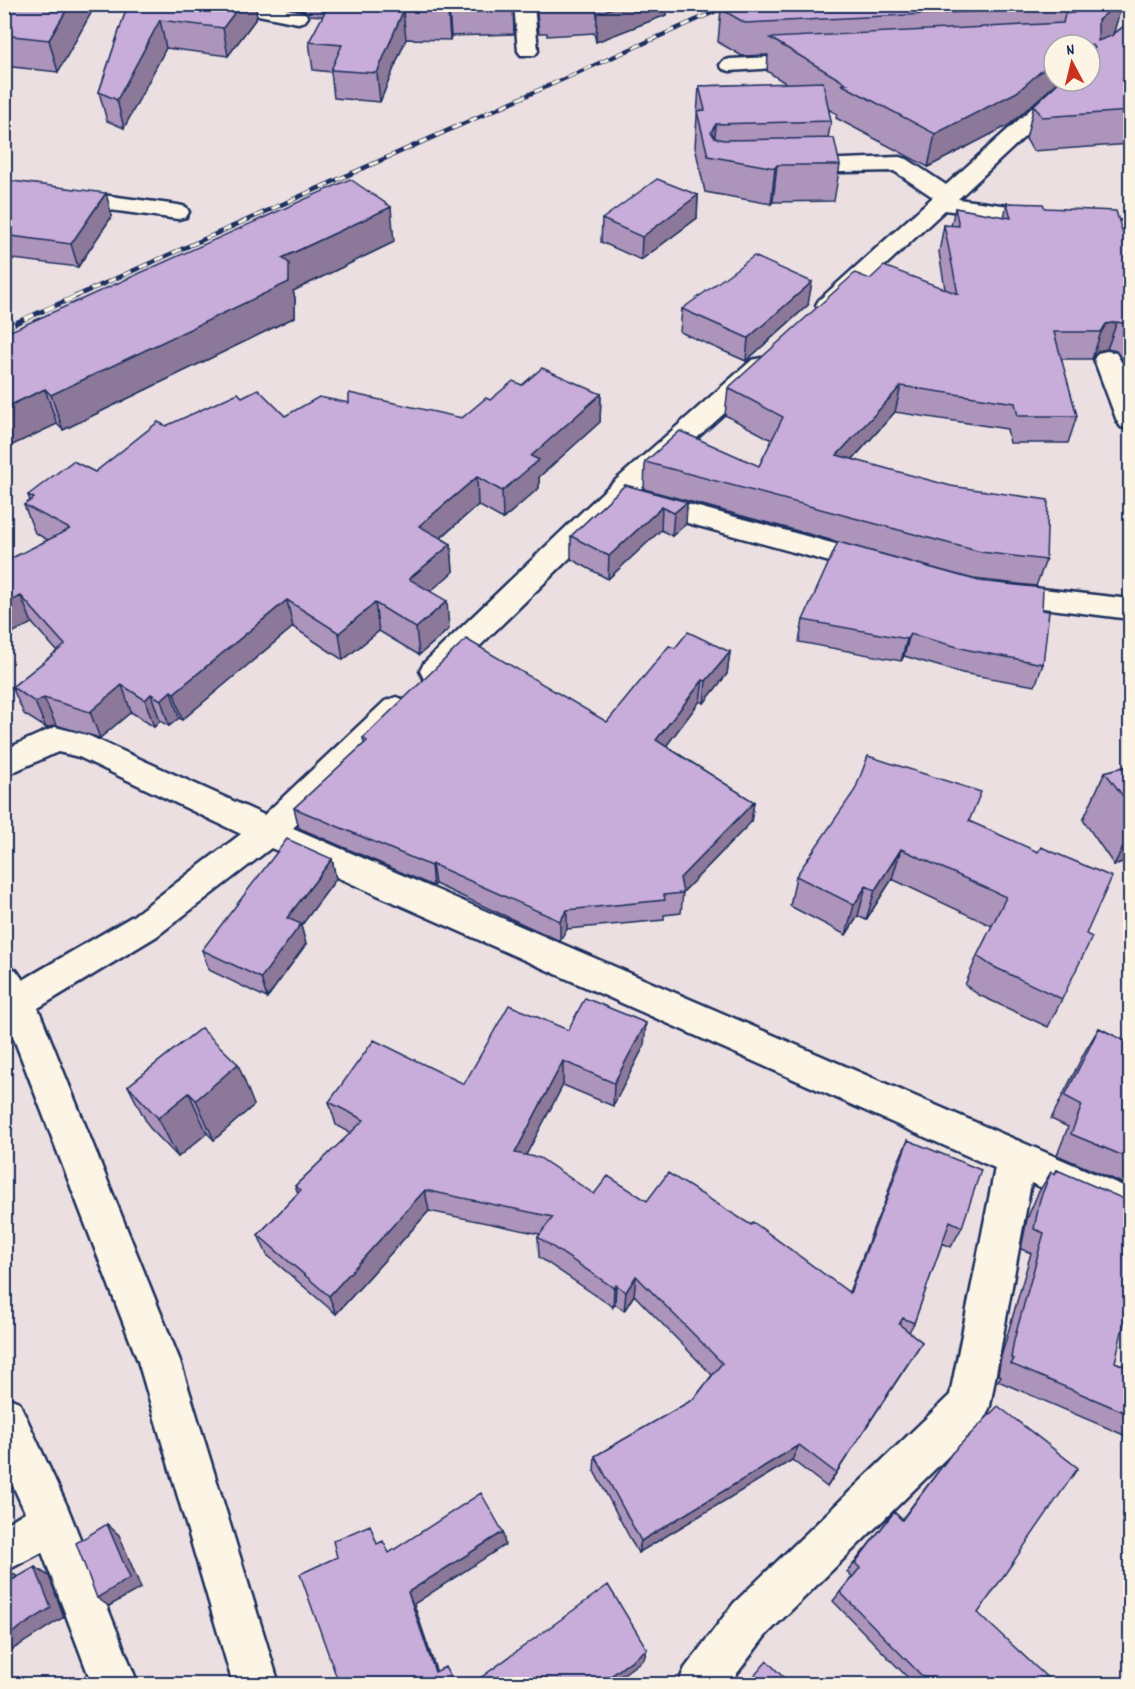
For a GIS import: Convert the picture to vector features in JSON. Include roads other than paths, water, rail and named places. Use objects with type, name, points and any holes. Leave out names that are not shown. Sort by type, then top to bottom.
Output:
[{"type":"street","points":[[233,4],[298,17]]},
{"type":"street","points":[[524,4],[528,51]]},
{"type":"street","points":[[730,65],[834,60]]},
{"type":"street","points":[[810,321],[1061,93]]},
{"type":"street","points":[[769,166],[899,164],[944,200],[1131,230]]},
{"type":"street","points":[[4,189],[178,212]]},
{"type":"street","points":[[256,1684],[159,1361],[11,992],[145,926],[268,832],[618,494],[775,352]]},
{"type":"street","points":[[1107,359],[1131,421]]},
{"type":"street","points":[[618,494],[905,572]]},
{"type":"street","points":[[973,591],[1131,609]]},
{"type":"street","points":[[4,764],[55,739],[87,747],[268,832],[1131,1208]]},
{"type":"street","points":[[701,1684],[750,1619],[969,1406],[1016,1159]]},
{"type":"street","points":[[4,1417],[52,1521],[115,1684]]},
{"type":"street","points":[[4,1550],[52,1521]]},
{"type":"railway","points":[[74,297],[732,4]]},
{"type":"railway","points":[[4,328],[77,296]]}]
